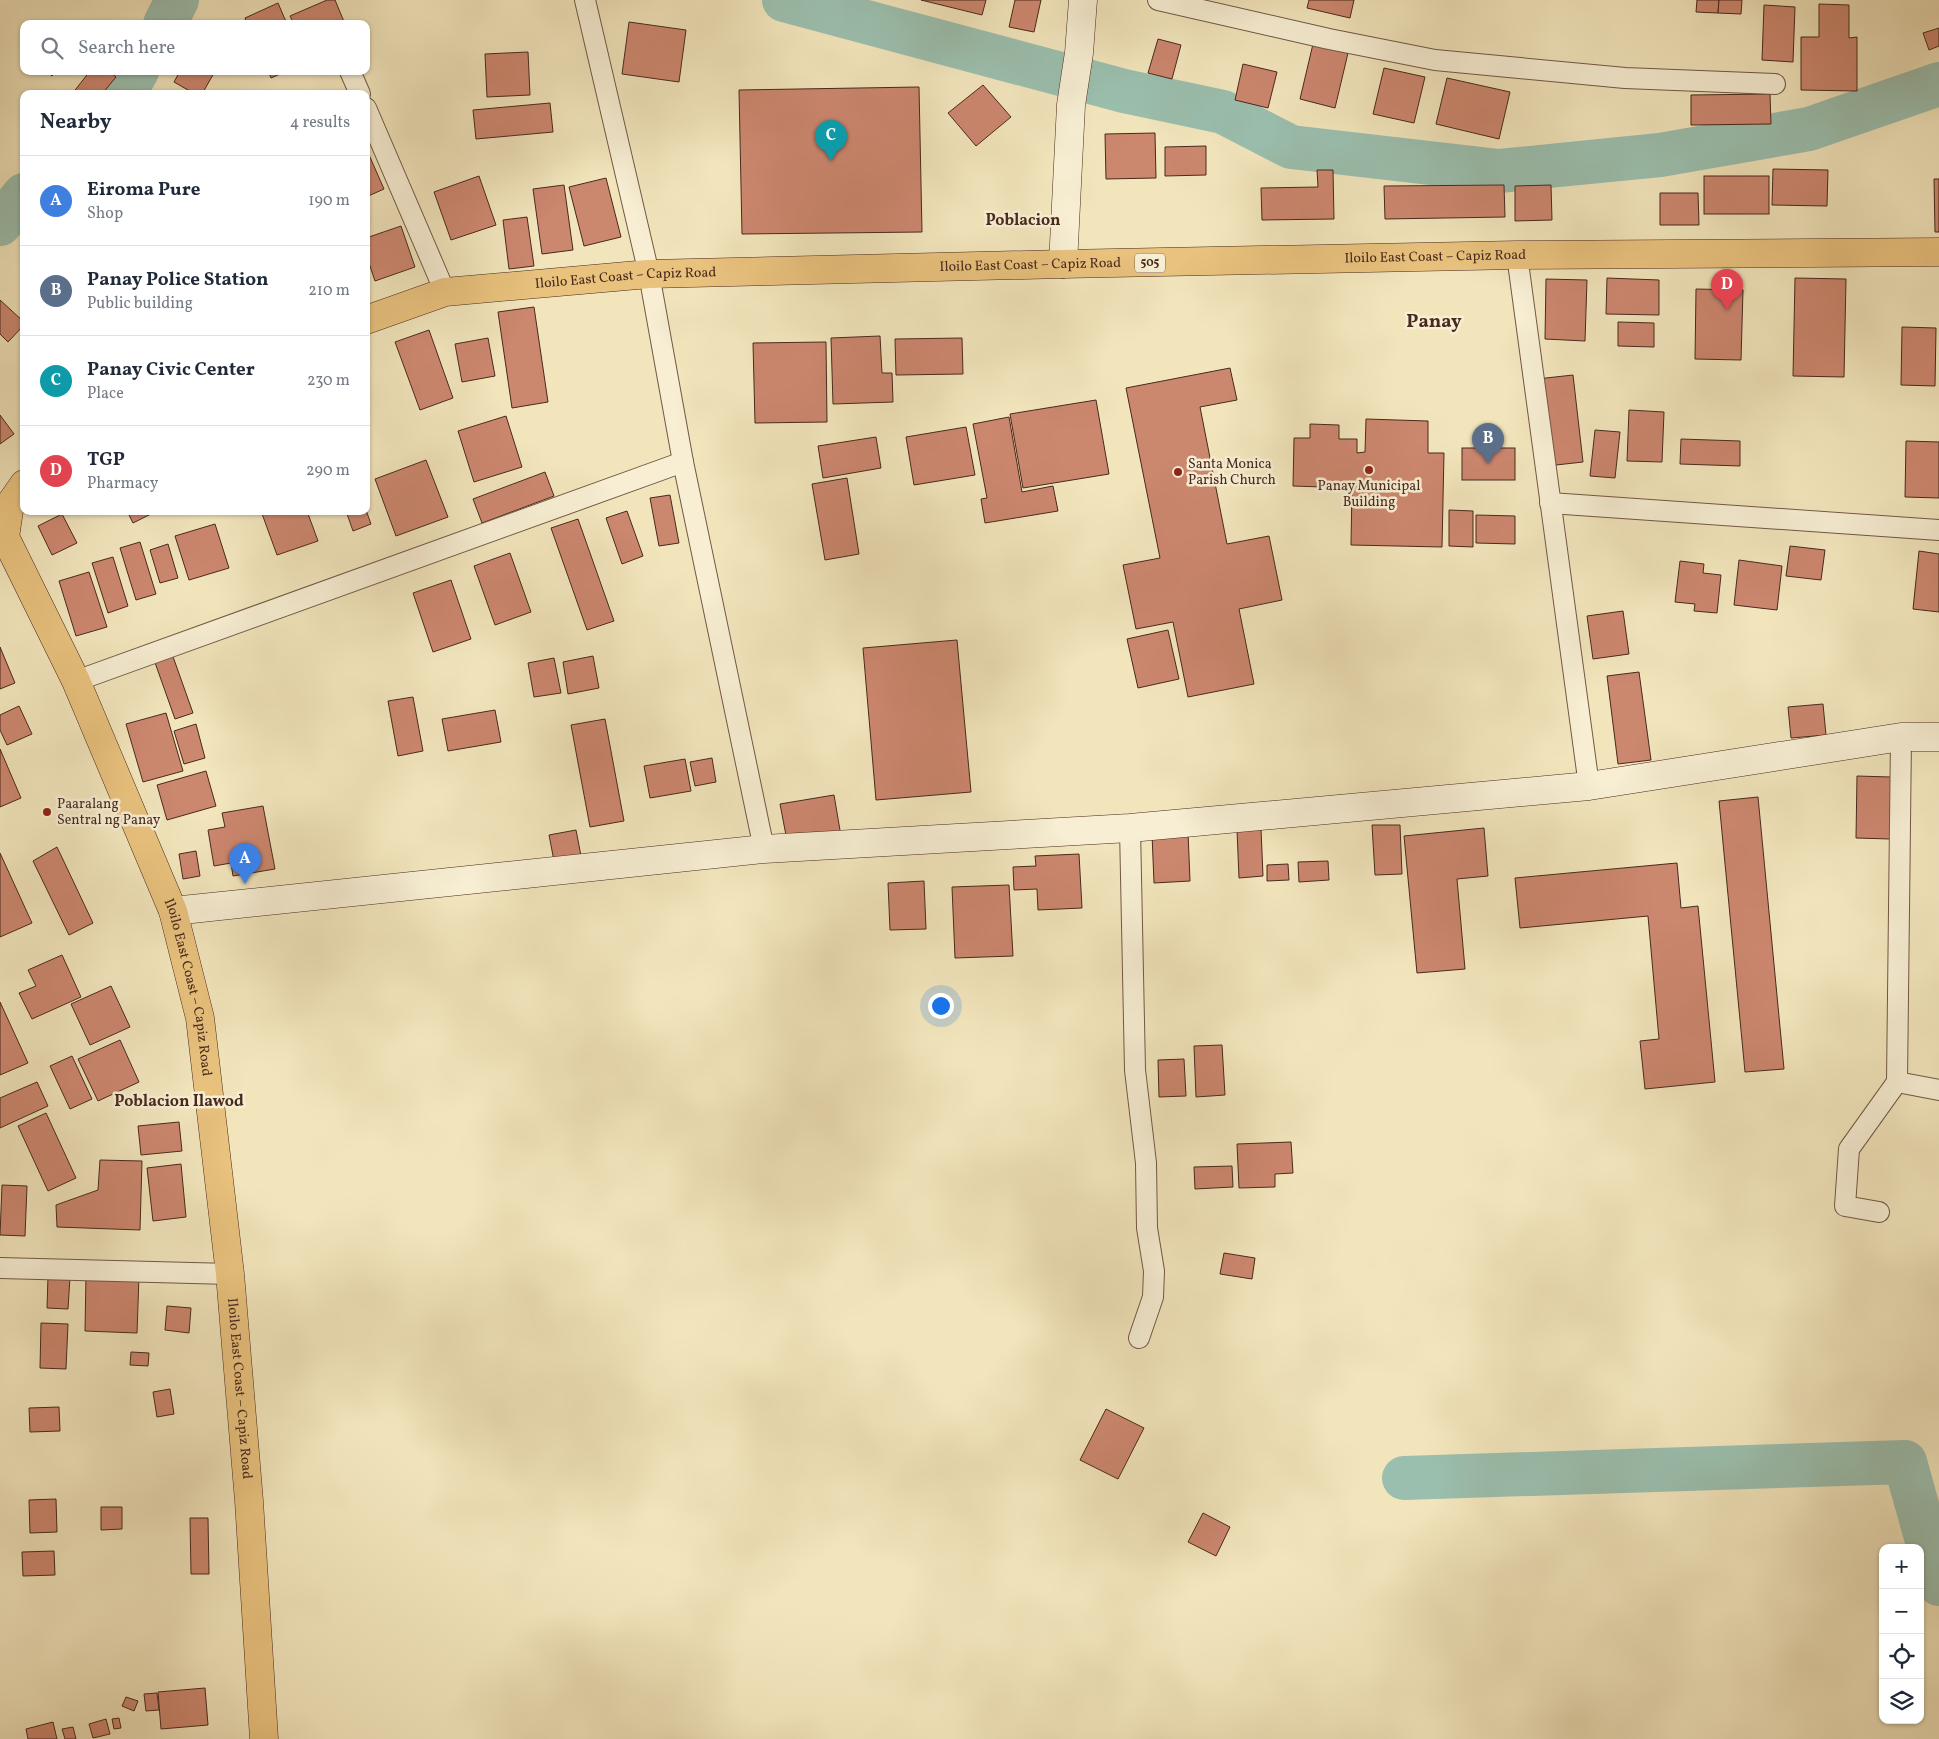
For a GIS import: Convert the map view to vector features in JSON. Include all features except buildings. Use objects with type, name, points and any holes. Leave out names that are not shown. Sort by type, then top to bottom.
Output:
[{"type":"main road","name":"Iloilo East Coast – Capiz Road","points":[[370,319],[445,292],[649,274],[1517,255],[1939,252]]},
{"type":"main road","name":"Iloilo East Coast – Capiz Road","points":[[20,490],[10,504],[5,537],[76,681],[173,911],[200,1018],[230,1274],[249,1500],[264,1739]]},
{"type":"street","points":[[585,0],[649,274],[683,462],[764,849]]},
{"type":"street","points":[[1063,264],[1071,105],[1079,53],[1083,0]]},
{"type":"street","points":[[1158,0],[1329,39],[1435,60],[1625,78],[1775,84]]},
{"type":"street","points":[[352,75],[358,90]]},
{"type":"street","points":[[370,117],[445,292]]},
{"type":"street","points":[[1517,255],[1589,786]]},
{"type":"street","points":[[76,681],[683,462]]},
{"type":"street","points":[[1550,503],[1939,530]]},
{"type":"street","points":[[173,911],[764,849],[1130,828],[1589,786],[1901,737],[1939,737]]},
{"type":"street","points":[[1879,1212],[1845,1206],[1849,1148],[1897,1082],[1901,737]]},
{"type":"street","points":[[1130,828],[1135,1070],[1146,1163],[1147,1228],[1154,1271],[1153,1296],[1139,1338]]},
{"type":"street","points":[[1897,1082],[1939,1090]]},
{"type":"street","points":[[0,1268],[230,1274]]},
{"type":"waterway","points":[[167,20],[177,0]]},
{"type":"waterway","points":[[784,0],[1124,91],[1223,112],[1291,147],[1499,171],[1660,155],[1809,129],[1939,84]]},
{"type":"waterway","points":[[126,90],[135,75]]},
{"type":"waterway","points":[[0,224],[20,200]]},
{"type":"waterway","points":[[1404,1478],[1905,1462],[1939,1584]]},
{"type":"place","name":"Panay Civic Center","points":[[831,161]]},
{"type":"place","name":"TGP","points":[[1727,310]]},
{"type":"place","name":"Panay Police Station","points":[[1488,464]]},
{"type":"place","name":"Panay Municipal Building","points":[[1369,470]]},
{"type":"place","name":"Santa Monica Parish Church","points":[[1178,472]]},
{"type":"place","name":"Paaralang Sentral ng Panay","points":[[47,812]]},
{"type":"place","name":"Eiroma Pure","points":[[245,884]]},
{"type":"district","name":"Poblacion","points":[[1023,221]]},
{"type":"district","name":"Panay","points":[[1434,322]]},
{"type":"district","name":"Poblacion Ilawod","points":[[179,1102]]}]
